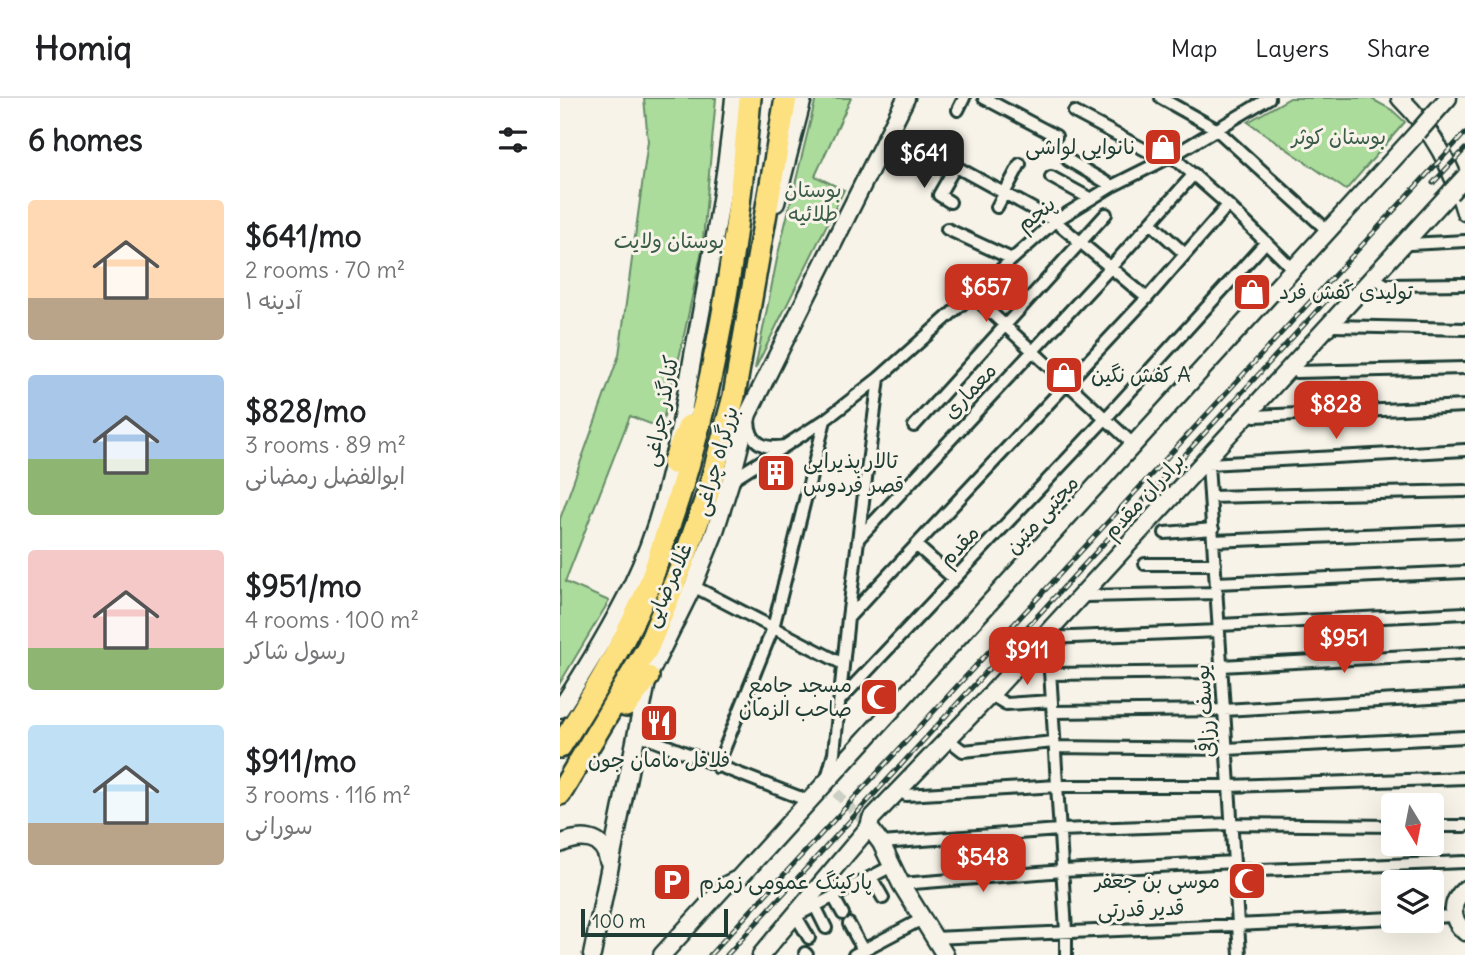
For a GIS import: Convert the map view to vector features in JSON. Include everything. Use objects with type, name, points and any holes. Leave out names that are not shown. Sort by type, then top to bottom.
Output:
[{"type":"highway","name":"بزرگراه چراغی","points":[[560,747],[592,696],[642,603],[696,445],[727,303],[750,98]]},
{"type":"highway","name":"بزرگراه چراغی","points":[[565,785],[648,647],[701,513],[734,396],[786,98]]},
{"type":"highway","points":[[673,463],[691,419],[719,289],[736,234]]},
{"type":"highway","points":[[565,785],[648,677]]},
{"type":"highway","name":"بزرگراه چراغی","points":[[560,734],[582,702],[592,696]]},
{"type":"main road","name":"کنارگذر چراغی","points":[[560,709],[633,583],[663,502],[673,463],[714,243],[734,98]]},
{"type":"main road","points":[[762,242],[777,200],[803,98]]},
{"type":"main road","name":"غلامرضایی","points":[[592,955],[648,677],[693,586],[714,534],[748,414],[906,98]]},
{"type":"main road","name":"مجتبی متین","points":[[662,955],[726,886],[738,879],[809,802],[1448,98]]},
{"type":"main road","points":[[1410,102],[1441,136],[1458,191]]},
{"type":"main road","points":[[1410,102],[1456,180],[1465,212]]},
{"type":"main road","name":"برادران مقدم","points":[[761,955],[869,827],[877,824],[1046,636],[1293,371],[1374,278],[1458,191],[1465,177]]},
{"type":"main road","points":[[869,827],[881,843],[901,884],[945,955]]},
{"type":"main road","points":[[560,844],[575,839],[589,839],[603,845],[607,850],[609,863]]},
{"type":"main road","points":[[674,955],[733,893],[738,879]]},
{"type":"main road","points":[[1465,889],[1455,901],[1454,916],[1465,932]]},
{"type":"main road","points":[[748,955],[774,929],[796,916]]},
{"type":"street","points":[[958,110],[964,98]]},
{"type":"street","points":[[984,98],[1055,136]]},
{"type":"street","points":[[1161,98],[1216,129],[1328,230]]},
{"type":"street","name":"پنجم","points":[[731,480],[825,420],[879,378],[1055,221],[1269,98]]},
{"type":"street","points":[[1074,111],[1153,154],[1172,156],[1228,205],[1293,269]]},
{"type":"street","points":[[889,130],[1055,221],[1147,298]]},
{"type":"street","points":[[1068,160],[1112,186]]},
{"type":"street","points":[[997,207],[1020,164]]},
{"type":"street","points":[[950,202],[939,195],[955,167]]},
{"type":"street","name":"معماری","points":[[858,539],[1034,351],[1194,174]]},
{"type":"street","points":[[1051,177],[1091,198]]},
{"type":"street","points":[[848,618],[1147,298],[1228,205]]},
{"type":"street","points":[[914,426],[1106,214]]},
{"type":"street","points":[[1151,223],[1185,254]]},
{"type":"street","points":[[947,229],[1012,259]]},
{"type":"street","points":[[1408,242],[1465,241]]},
{"type":"street","name":"مقدم","points":[[840,700],[1106,418],[1266,243]]},
{"type":"street","points":[[1374,278],[1386,285],[1465,284]]},
{"type":"street","points":[[971,294],[1134,445]]},
{"type":"street","points":[[1332,325],[1465,329]]},
{"type":"street","points":[[1293,371],[1465,368]]},
{"type":"street","points":[[825,782],[834,753],[848,618],[879,378]]},
{"type":"street","points":[[1252,415],[1465,406]]},
{"type":"street","points":[[748,414],[752,437],[759,444],[766,447],[785,446]]},
{"type":"street","points":[[717,767],[773,628],[825,420]]},
{"type":"street","points":[[1207,462],[1465,450]]},
{"type":"street","name":"یوسف رزاقی","points":[[1207,462],[1240,955]]},
{"type":"street","points":[[1211,497],[1465,491]]},
{"type":"street","points":[[1165,533],[1213,528]]},
{"type":"street","points":[[1213,541],[1465,531]]},
{"type":"street","points":[[916,545],[954,579]]},
{"type":"street","points":[[1145,564],[1215,564]]},
{"type":"street","points":[[1085,595],[1465,572]]},
{"type":"street","points":[[693,586],[843,664]]},
{"type":"street","points":[[1066,955],[1055,745],[1046,636],[1465,613]]},
{"type":"street","points":[[1050,674],[1222,669],[1465,653]]},
{"type":"street","points":[[993,696],[1006,704],[1052,707],[1224,710],[1465,696]]},
{"type":"street","points":[[636,734],[809,802]]},
{"type":"street","points":[[951,742],[963,751],[1055,745],[1227,749],[1465,737]]},
{"type":"street","points":[[903,792],[1057,786],[1229,786],[1465,778]]},
{"type":"street","points":[[881,843],[1059,830],[1231,824],[1381,826]]},
{"type":"street","points":[[1444,826],[1465,826]]},
{"type":"street","points":[[901,884],[1062,871],[1465,862]]},
{"type":"street","points":[[809,938],[796,916],[892,866]]},
{"type":"street","points":[[871,877],[883,898]]},
{"type":"street","points":[[833,897],[846,919],[857,954],[922,919]]},
{"type":"street","points":[[815,906],[826,928]]},
{"type":"street","points":[[1444,916],[1454,916]]},
{"type":"street","name":"قدیر قدرتی","points":[[933,937],[1381,919]]},
{"type":"green space","name":"بوستان ولایت","points":[[644,98],[716,98],[702,250],[661,428],[630,416],[565,582],[609,601],[560,683],[560,519],[619,355],[648,141]]},
{"type":"green space","name":"بوستان طلائیه","points":[[816,98],[851,98],[815,176],[844,190],[755,369],[778,254]]},
{"type":"green space","name":"بوستان کوثر","points":[[1290,98],[1370,98],[1392,110],[1405,122],[1346,190],[1248,122]]},
{"type":"tunnel","points":[[826,782],[869,827]]},
{"type":"railway","points":[[710,955],[1465,133]]},
{"type":"railway","points":[[1433,183],[1465,149]]},
{"type":"railway","points":[[727,955],[1344,281]]},
{"type":"place","name":"نانوایی لواشی","points":[[1163,147]]},
{"type":"place","name":"تولیدی کفش فرد","points":[[1252,292]]},
{"type":"place","name":"کفش نگین A","points":[[1064,375]]},
{"type":"place","name":"تالار پذیرایی قصر فردوس","points":[[776,473]]},
{"type":"place","name":"مسجد جامع صاحب الزمان","points":[[879,697]]},
{"type":"place","name":"فلافل مامان جون","points":[[659,723]]},
{"type":"place","name":"موسی بن جعفر","points":[[1247,881]]},
{"type":"place","name":"پارکینگ عمومی زمزم","points":[[672,882]]}]
